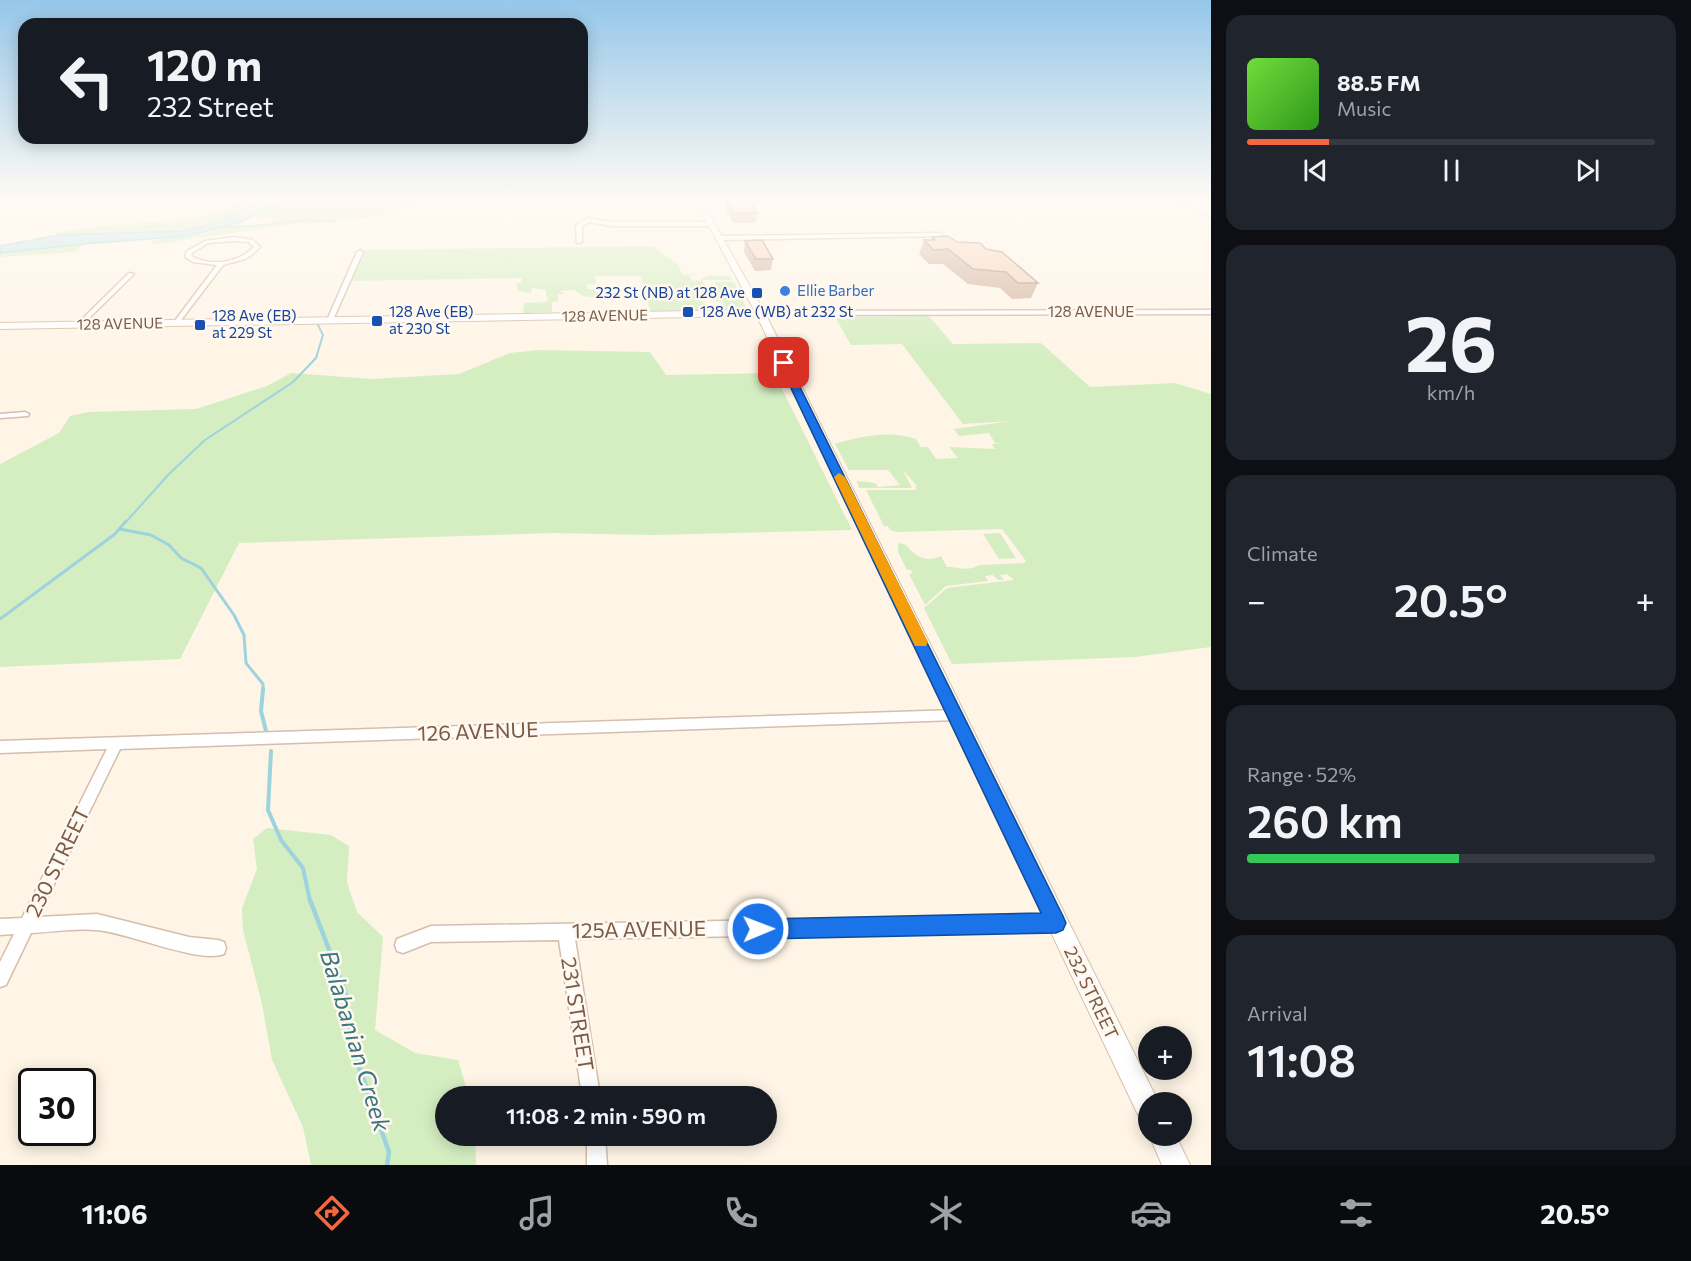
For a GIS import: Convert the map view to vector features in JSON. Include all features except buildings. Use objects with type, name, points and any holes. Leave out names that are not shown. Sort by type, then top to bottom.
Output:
[{"type":"main road","name":"232 STREET","points":[[726,252],[760,313],[1140,1092]]},
{"type":"main road","name":"128 AVENUE","points":[[0,326],[760,313]]},
{"type":"main road","points":[[1167,1146],[1176,1165]]},
{"type":"street","points":[[190,252],[188,257],[196,262],[222,262],[252,252]]},
{"type":"street","points":[[330,320],[360,252]]},
{"type":"street","points":[[176,323],[222,262]]},
{"type":"street","points":[[79,325],[131,274]]},
{"type":"street","name":"128 AVENUE","points":[[760,313],[1211,312]]},
{"type":"street","points":[[0,416],[25,414]]},
{"type":"street","name":"126 AVENUE","points":[[0,747],[957,715]]},
{"type":"street","name":"230 STREET","points":[[0,979],[116,744]]},
{"type":"street","points":[[0,927],[97,922],[189,945],[218,948]]},
{"type":"street","name":"125A AVENUE","points":[[403,945],[430,934],[1056,923]]},
{"type":"street","name":"231 STREET","points":[[567,931],[567,945],[589,1086]]},
{"type":"street","points":[[596,1146],[597,1165]]},
{"type":"green space","points":[[3,252],[69,252],[0,257],[0,253]]},
{"type":"green space","points":[[361,252],[661,252],[677,264],[683,275],[697,274],[689,276],[693,281],[699,281],[707,276],[730,276],[732,280],[702,280],[706,286],[698,287],[717,288],[715,282],[734,282],[746,307],[739,310],[715,310],[712,305],[723,302],[702,299],[707,311],[648,313],[650,310],[641,276],[595,276],[596,284],[587,284],[587,289],[597,289],[598,298],[583,296],[575,290],[560,291],[565,294],[558,294],[558,301],[552,302],[552,312],[526,313],[523,313],[524,303],[546,302],[549,297],[546,296],[546,290],[532,288],[531,293],[518,291],[516,283],[521,283],[522,278],[347,281]]},
{"type":"green space","points":[[929,316],[953,344],[1041,343],[1090,387],[1175,383],[1211,394],[1211,647],[1135,657],[952,664],[924,608],[947,588],[1014,580],[1007,574],[1000,575],[1004,580],[998,580],[993,575],[985,576],[988,581],[946,586],[925,605],[909,574],[913,573],[907,570],[898,552],[898,543],[906,545],[922,558],[931,559],[941,556],[947,567],[967,569],[979,565],[1024,563],[1026,561],[1002,529],[897,532],[890,530],[888,526],[884,526],[866,490],[916,490],[917,486],[903,470],[912,488],[859,488],[857,481],[875,483],[878,487],[900,485],[888,470],[849,470],[835,444],[876,435],[906,436],[916,439],[921,447],[928,447],[936,459],[958,458],[949,447],[995,449],[992,444],[1002,443],[995,443],[989,433],[959,436],[954,429],[1011,421],[963,424],[902,344],[851,345],[835,317]]},
{"type":"green space","points":[[539,350],[650,352],[666,375],[774,373],[852,530],[650,535],[554,533],[239,543],[180,659],[0,667],[0,464],[59,433],[70,416],[89,412],[196,409],[267,386],[291,373],[372,379],[459,374],[510,353]]},
{"type":"green space","points":[[1000,533],[1016,558],[999,559],[983,534]]},
{"type":"green space","points":[[267,828],[331,835],[349,846],[347,882],[357,912],[383,937],[375,1030],[415,1053],[458,1060],[466,1086],[435,1086],[435,1146],[475,1146],[476,1165],[311,1165],[303,1127],[272,1060],[262,1004],[243,930],[242,908],[257,869],[253,839]]},
{"type":"waterway","points":[[125,523],[169,474],[205,440],[293,382],[316,358],[323,335],[318,325]]},
{"type":"waterway","points":[[0,619],[115,534],[126,521]]},
{"type":"waterway","name":"Balabanian Creek","points":[[120,529],[151,535],[169,545],[181,558],[201,568],[234,615],[244,635],[246,663],[263,684],[263,689]]},
{"type":"waterway","name":"Balabanian Creek","points":[[263,689],[261,711],[266,731]]},
{"type":"waterway","name":"Balabanian Creek","points":[[271,751],[268,810],[281,840],[303,868],[310,901]]},
{"type":"waterway","name":"Balabanian Creek","points":[[310,900],[345,991],[351,1044],[389,1152],[387,1165]]},
{"type":"slow traffic","points":[[839,477],[920,642]]},
{"type":"place","name":"Ellie Barber","points":[[785,291]]},
{"type":"place","name":"232 St (NB) at 128 Ave","points":[[757,293]]},
{"type":"place","name":"128 Ave (WB) at 232 St","points":[[688,312]]},
{"type":"place","name":"128 Ave (EB) at 230 St","points":[[377,321]]},
{"type":"place","name":"128 Ave (EB) at 229 St","points":[[200,325]]},
{"type":"route","points":[[758,929],[1056,923],[957,715],[784,363]]}]
